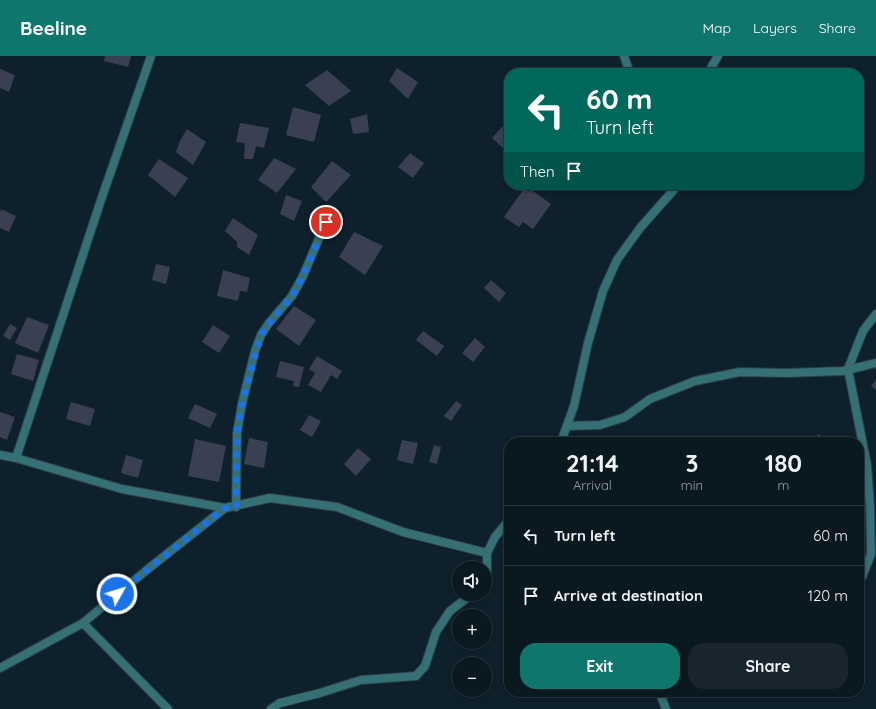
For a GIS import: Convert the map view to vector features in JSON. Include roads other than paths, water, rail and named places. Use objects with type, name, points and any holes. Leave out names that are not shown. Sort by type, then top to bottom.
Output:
[{"type":"street","points":[[16,458],[101,200],[151,56]]},
{"type":"street","points":[[624,56],[628,68]]},
{"type":"street","points":[[711,68],[718,56]]},
{"type":"street","points":[[563,437],[574,406],[588,343],[603,291],[617,260],[640,228],[674,190]]},
{"type":"street","points":[[236,507],[237,433],[242,404],[261,335],[269,323],[292,296],[303,276],[326,222]]},
{"type":"street","points":[[861,437],[848,369],[863,331],[876,314]]},
{"type":"street","points":[[567,426],[600,425],[625,417],[650,399],[696,381],[740,372],[787,373],[848,369],[876,363]]},
{"type":"street","points":[[864,450],[867,465],[870,506],[871,554],[864,572]]},
{"type":"street","points":[[0,455],[16,458],[122,489],[225,508],[236,507],[270,498],[337,508],[403,532],[487,553]]},
{"type":"street","points":[[0,668],[83,623],[225,508]]},
{"type":"street","points":[[487,561],[487,553],[495,537],[504,526]]},
{"type":"street","points":[[271,709],[280,703],[320,693],[361,680],[416,676],[425,666],[436,632],[450,611],[463,601]]},
{"type":"street","points":[[83,623],[168,709]]},
{"type":"street","points":[[661,697],[666,709]]}]
